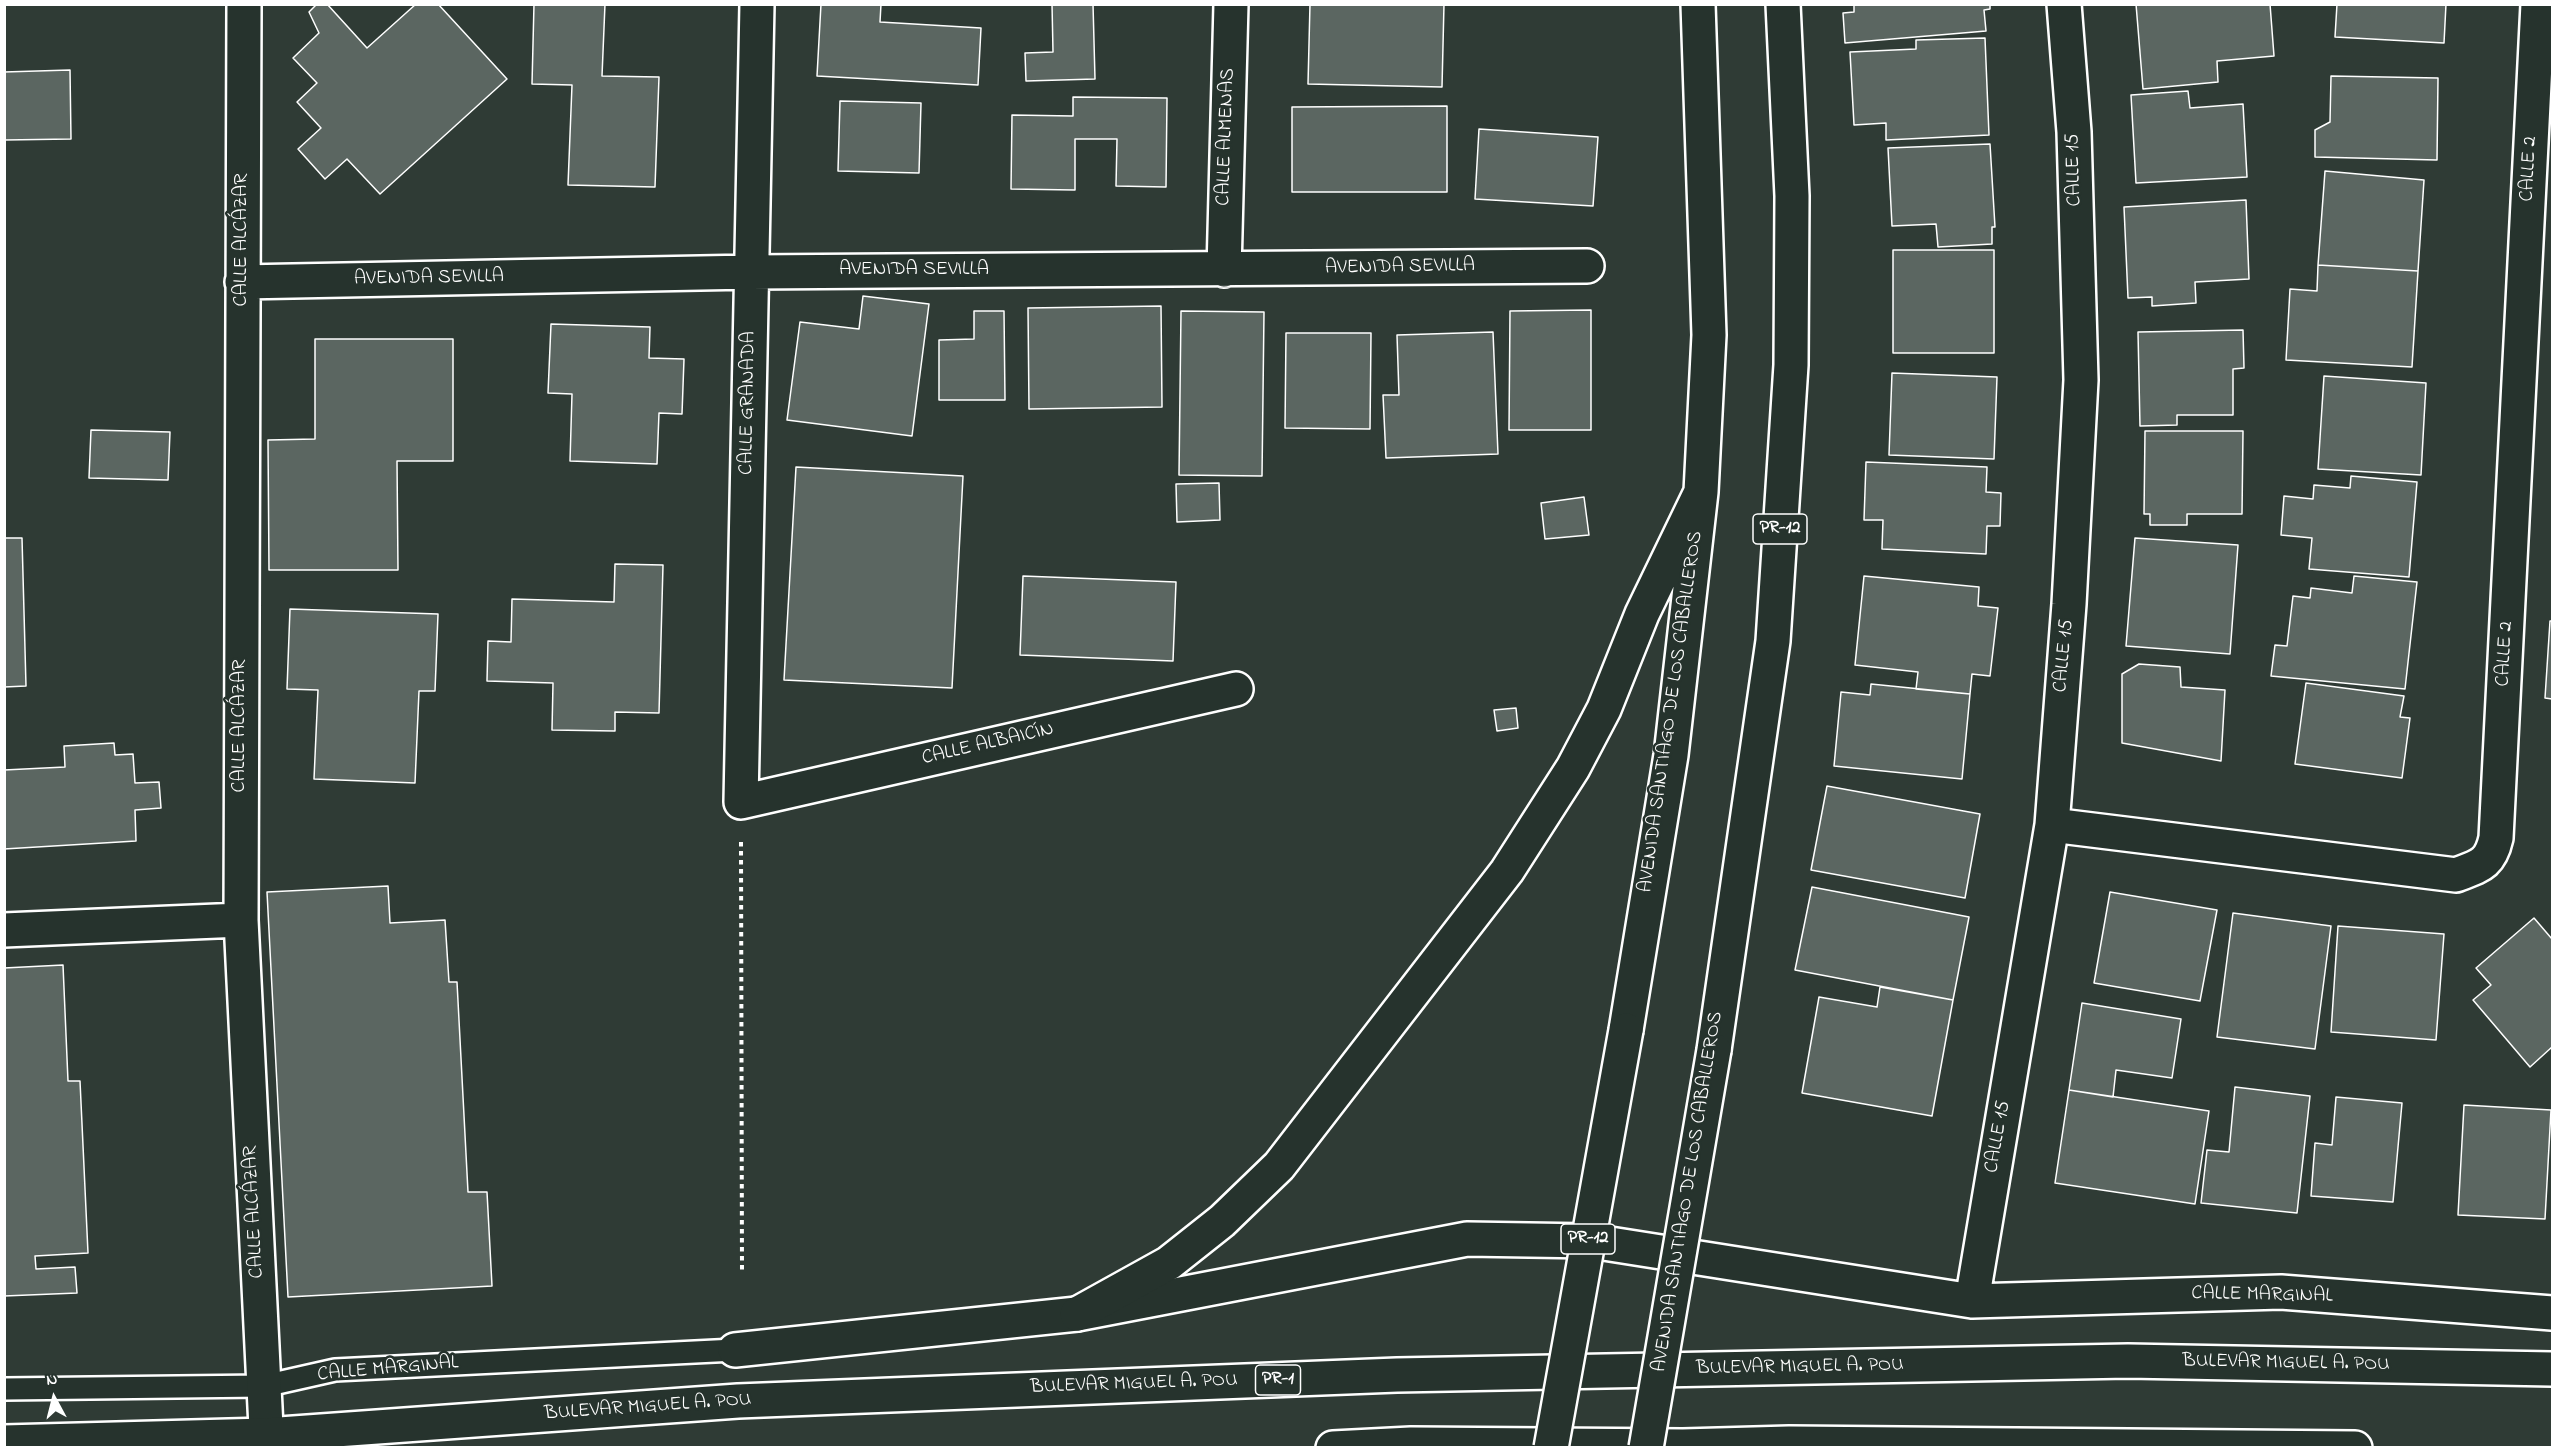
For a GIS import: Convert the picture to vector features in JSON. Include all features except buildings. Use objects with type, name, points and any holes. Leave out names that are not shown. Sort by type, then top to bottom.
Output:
[{"type":"main road","name":"CALLE ALCÁZAR","points":[[244,4],[241,920],[267,1441]]},
{"type":"main road","name":"CALLE GRANADA","points":[[741,802],[757,4]]},
{"type":"main road","name":"CALLE ALMENAS","points":[[1224,270],[1231,4]]},
{"type":"main road","name":"AVENIDA SANTIAGO DE LOS CABALLEROS","points":[[1551,1448],[1626,1030],[1671,755],[1701,492],[1709,335],[1698,4]]},
{"type":"main road","name":"AVENIDA SANTIAGO DE LOS CABALLEROS","points":[[1646,1448],[1713,1050],[1773,641],[1791,365],[1791,196],[1783,4]]},
{"type":"main road","name":"CALLE 15","points":[[1972,1301],[2052,825],[2069,604],[2081,380],[2074,132],[2064,4]]},
{"type":"main road","name":"CALLE 2","points":[[2052,825],[2456,875],[2484,864],[2493,852],[2496,838],[2538,4]]},
{"type":"main road","name":"AVENIDA SEVILLA","points":[[242,282],[751,273],[1587,266]]},
{"type":"main road","points":[[1077,1314],[1169,1263],[1222,1221],[1280,1167],[1500,880],[1573,768],[1604,709],[1642,614],[1701,492]]},
{"type":"main road","name":"CALLE ALBAICÍN","points":[[741,802],[1236,688]]},
{"type":"main road","points":[[4,930],[241,920]]},
{"type":"main road","name":"CALLE MARGINAL","points":[[735,1350],[1077,1314],[1467,1239],[1591,1241],[1972,1301],[2281,1292],[2553,1313]]},
{"type":"main road","name":"BULEVAR MIGUEL A. POU","points":[[4,1442],[267,1441],[738,1401],[1396,1375],[2128,1362],[2553,1369]]},
{"type":"main road","points":[[1334,1448],[1411,1444],[1683,1446],[1789,1443],[2355,1448]]},
{"type":"lane","name":"CALLE MARGINAL","points":[[4,1389],[264,1386],[335,1370],[735,1350]]},
{"type":"path","points":[[741,802],[742,1274]]}]
